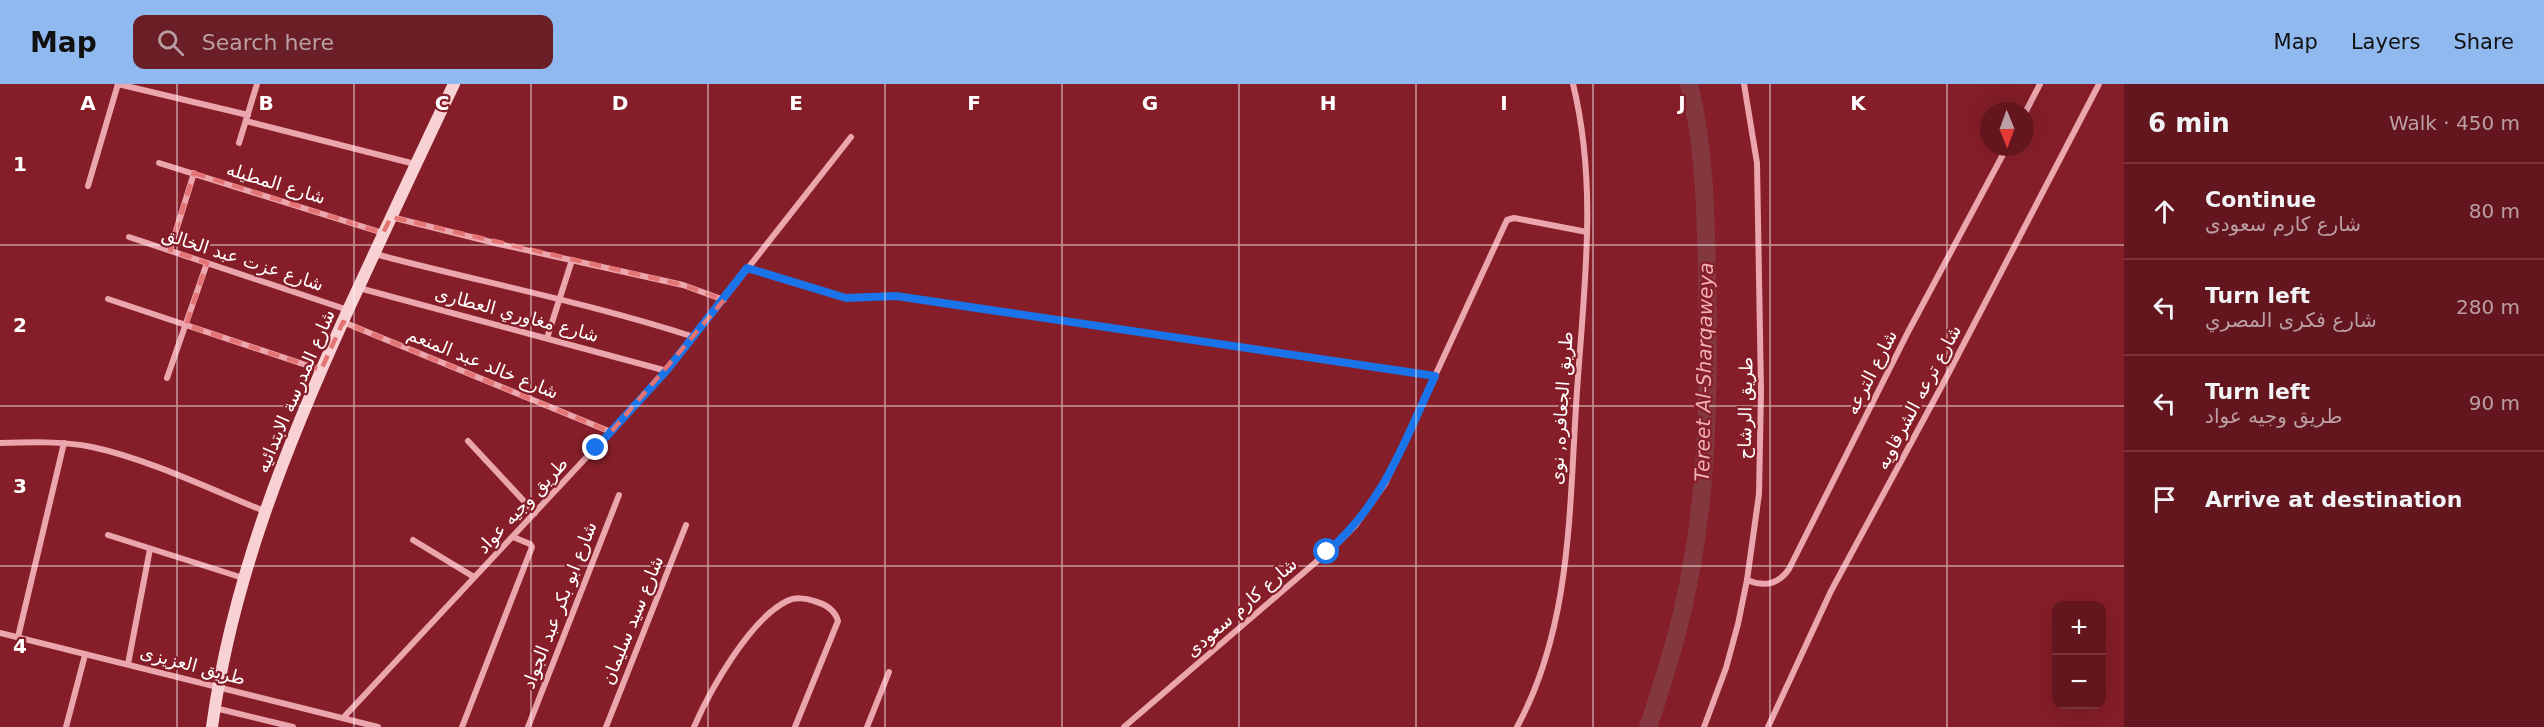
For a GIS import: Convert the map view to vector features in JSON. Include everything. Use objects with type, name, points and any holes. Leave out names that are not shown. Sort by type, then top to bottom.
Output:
[{"type":"street","points":[[88,186],[118,84],[415,164]]},
{"type":"street","points":[[239,143],[257,84]]},
{"type":"street","name":"طريق الجعافره, نوى","points":[[1517,727],[1544,666],[1562,593],[1587,232],[1586,155],[1581,116],[1573,84]]},
{"type":"street","name":"طريق الرشاح","points":[[1704,727],[1726,669],[1747,579],[1759,494],[1761,391],[1757,163],[1744,84]]},
{"type":"street","points":[[2031,102],[2040,84]]},
{"type":"street","name":"شارع ترعه الشرقاويه","points":[[1768,727],[1832,591],[1946,378],[2098,84]]},
{"type":"street","name":"شارع المدرسة الابتدائيه","points":[[212,727],[225,651],[243,578],[264,511],[299,419],[452,85]]},
{"type":"street","name":"طريق وجيه عواد","points":[[343,718],[667,370],[851,137]]},
{"type":"street","name":"شارع الترعه","points":[[1747,579],[1766,585],[1775,582],[1789,569],[1908,332],[2002,156]]},
{"type":"street","name":"شارع المطيله","points":[[159,163],[383,232]]},
{"type":"street","points":[[170,250],[194,174]]},
{"type":"street","points":[[391,217],[683,285],[724,300]]},
{"type":"street","name":"شارع كارم سعودى","points":[[1124,727],[1355,526],[1385,484],[1507,220],[1514,218],[1587,232]]},
{"type":"street","name":"شارع عزت عبد الخالق","points":[[129,237],[348,310]]},
{"type":"street","points":[[374,253],[652,323],[694,337]]},
{"type":"street","points":[[547,338],[572,260]]},
{"type":"street","points":[[167,378],[207,263]]},
{"type":"street","points":[[747,268],[846,298],[896,296],[1435,376]]},
{"type":"street","name":"شارع مغاوري العطارى","points":[[358,288],[667,370]]},
{"type":"street","points":[[108,299],[321,370]]},
{"type":"street","name":"شارع خالد عبد المنعم","points":[[343,322],[611,432]]},
{"type":"street","points":[[468,441],[535,513]]},
{"type":"street","points":[[0,443],[64,443],[118,454],[264,511]]},
{"type":"street","points":[[18,637],[64,443]]},
{"type":"street","name":"شارع ابو بكر عبد الجواد","points":[[528,727],[619,495]]},
{"type":"street","name":"شارع سيد سليمان","points":[[606,727],[686,525]]},
{"type":"street","points":[[108,535],[243,578]]},
{"type":"street","points":[[462,727],[532,547],[513,537]]},
{"type":"street","points":[[414,540],[474,577]]},
{"type":"street","points":[[128,663],[150,549]]},
{"type":"street","points":[[694,727],[725,666],[757,627],[787,601],[806,599],[816,601],[834,612],[837,621],[795,727]]},
{"type":"street","name":"طريق العزيزى","points":[[0,633],[378,727]]},
{"type":"street","points":[[66,727],[85,654]]},
{"type":"street","points":[[867,727],[889,672]]},
{"type":"street","name":"طريق العزيزى","points":[[215,708],[293,727]]},
{"type":"highlighted area","points":[[194,173],[383,233],[391,217],[683,285],[724,300],[611,432],[343,322],[321,370],[186,325],[207,263],[170,250]]},
{"type":"waterway","name":"Tereet Al-Sharqaweya","points":[[1648,727],[1680,623],[1698,527],[1703,479],[1708,382],[1705,208],[1698,133],[1689,84]]},
{"type":"route","points":[[596,448],[667,370],[747,268],[846,298],[896,296],[1435,376],[1385,484],[1372,506],[1355,526],[1327,552]]}]
